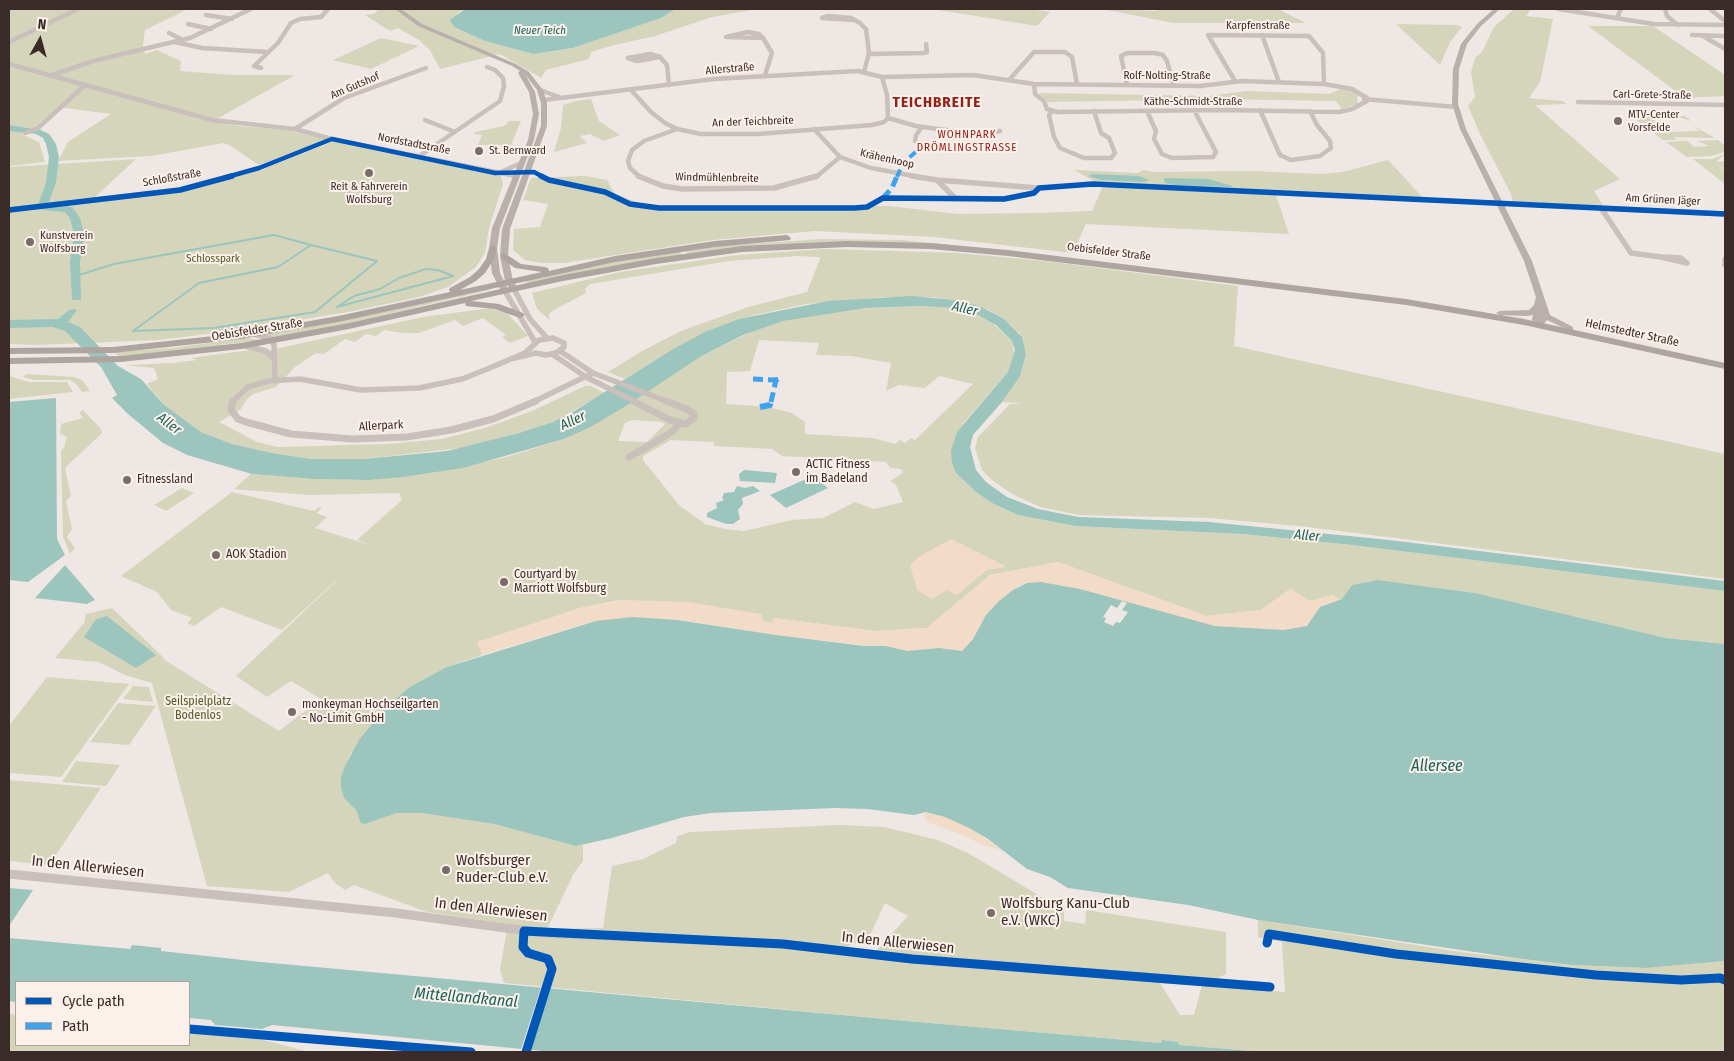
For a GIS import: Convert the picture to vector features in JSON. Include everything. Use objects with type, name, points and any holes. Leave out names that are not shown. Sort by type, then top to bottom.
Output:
[{"type":"main road","name":"Oebisfelder Straße","points":[[579,266],[815,237],[931,241],[1372,293],[1500,314]]},
{"type":"main road","name":"Oebisfelder Straße","points":[[9,361],[121,359],[241,341],[254,334],[459,293],[622,266],[692,251],[823,244],[956,248],[1070,260],[1406,302],[1524,322]]},
{"type":"main road","points":[[426,300],[473,279],[487,265],[494,248]]},
{"type":"main road","points":[[504,256],[518,266],[537,270],[579,266]]},
{"type":"main road","points":[[507,286],[579,266]]},
{"type":"main road","name":"Oebisfelder Straße","points":[[9,351],[113,350],[241,341],[272,341],[411,313],[507,286]]},
{"type":"main road","points":[[411,313],[483,304],[501,307],[520,316]]},
{"type":"main road","name":"Helmstedter Straße","points":[[1500,314],[1540,321],[1682,356]]},
{"type":"main road","name":"Helmstedter Straße","points":[[1524,322],[1540,321],[1682,356]]},
{"type":"main road","points":[[1682,356],[1725,366]]},
{"type":"street","points":[[9,42],[78,9]]},
{"type":"street","points":[[240,9],[250,9]]},
{"type":"street","points":[[52,76],[93,61],[183,40],[211,29],[250,9]]},
{"type":"street","points":[[261,68],[254,66],[278,43],[291,24],[300,20],[321,17],[328,9]]},
{"type":"street","points":[[398,9],[420,25],[514,65],[527,73],[540,90],[544,100],[545,112],[540,139],[506,229],[504,256],[507,286],[530,319],[547,338]]},
{"type":"street","points":[[1497,9],[1479,25],[1464,44],[1456,69],[1454,96],[1463,129],[1528,261],[1540,296],[1540,321]]},
{"type":"street","points":[[1558,9],[1678,25],[1725,23]]},
{"type":"street","points":[[1617,18],[1621,9]]},
{"type":"street","points":[[1665,9],[1667,16],[1678,25]]},
{"type":"street","points":[[1710,9],[1725,23]]},
{"type":"street","points":[[206,15],[232,19]]},
{"type":"street","points":[[854,20],[825,20],[822,18],[837,16],[854,20],[866,29],[870,41],[864,72]]},
{"type":"street","points":[[188,24],[211,29]]},
{"type":"street","points":[[763,38],[726,37],[752,32],[758,33],[763,38],[769,45],[772,53],[766,75]]},
{"type":"street","points":[[168,33],[183,40]]},
{"type":"street","points":[[1262,35],[1280,82]]},
{"type":"street","name":"Karpfenstraße","points":[[1235,81],[1208,36],[1301,35],[1311,38],[1323,53],[1324,84]]},
{"type":"street","points":[[1692,36],[1725,36]]},
{"type":"street","points":[[1703,36],[1725,49]]},
{"type":"street","points":[[175,42],[202,48],[267,52]]},
{"type":"street","points":[[869,54],[923,53],[927,52],[926,44]]},
{"type":"street","points":[[1009,80],[1034,52],[1065,52],[1072,56],[1078,84]]},
{"type":"street","points":[[1127,85],[1121,56],[1128,53],[1155,53],[1163,55],[1167,61],[1174,86]]},
{"type":"street","points":[[660,57],[637,61],[628,58],[650,54],[660,57],[667,65],[669,85]]},
{"type":"street","name":"Nordstadtstraße","points":[[9,64],[212,120],[295,129],[332,139],[516,176]]},
{"type":"street","points":[[514,65],[525,78],[535,101],[535,126],[496,228],[494,248],[520,316],[535,342],[547,338],[561,340],[564,345],[560,351],[566,357],[593,373],[657,397],[694,414],[694,418],[689,422],[679,424],[644,408],[586,377],[552,354]]},
{"type":"street","points":[[418,157],[495,105],[502,97],[504,81],[501,75],[487,67]]},
{"type":"street","name":"Am Gutshof","points":[[295,129],[344,98],[426,68]]},
{"type":"street","name":"Allerstraße","points":[[544,100],[766,75],[864,72],[882,77],[964,75]]},
{"type":"street","name":"Rolf-Nolting-Straße","points":[[964,75],[1034,84],[1208,86],[1235,81],[1324,84],[1352,90],[1367,99]]},
{"type":"street","points":[[882,77],[887,95],[888,118],[897,122],[922,127],[976,134],[1000,131]]},
{"type":"street","points":[[1034,84],[1035,94],[1052,111],[1049,115],[1054,137],[1060,148],[1084,158],[1111,158],[1115,153],[1108,138],[1101,132],[1094,112]]},
{"type":"street","points":[[25,133],[38,128],[85,85]]},
{"type":"street","name":"Allerstraße","points":[[540,90],[550,95],[565,98]]},
{"type":"street","name":"An der Teichbreite","points":[[631,90],[651,112],[677,129],[701,134],[730,135],[872,125],[884,122],[888,118]]},
{"type":"street","points":[[1437,105],[1449,101],[1454,96]]},
{"type":"street","name":"Allerstraße","points":[[545,112],[554,103],[565,98]]},
{"type":"street","points":[[1367,99],[1456,107]]},
{"type":"street","name":"Käthe-Schmidt-Straße","points":[[1052,111],[1348,110],[1367,99]]},
{"type":"street","points":[[535,101],[544,100]]},
{"type":"street","name":"Carl-Grete-Straße","points":[[1578,102],[1725,105]]},
{"type":"street","points":[[1430,105],[1456,107]]},
{"type":"street","points":[[1147,111],[1157,133],[1154,139],[1163,156],[1172,158],[1214,156],[1216,152],[1194,110]]},
{"type":"street","points":[[1260,110],[1280,155],[1292,160],[1320,156],[1331,148],[1330,141],[1316,123],[1310,111]]},
{"type":"street","points":[[425,120],[428,124],[455,132]]},
{"type":"street","points":[[915,141],[916,135],[922,127]]},
{"type":"street","name":"Windmühlenbreite","points":[[677,129],[644,141],[632,150],[628,161],[630,168],[641,178],[663,186],[682,189],[774,188],[814,178],[840,157]]},
{"type":"street","name":"Krähenhoop","points":[[814,129],[840,157],[871,168],[938,180],[1040,188],[1034,193],[1004,199],[955,198],[938,180]]},
{"type":"street","name":"Schloßstraße","points":[[9,210],[180,190],[259,168],[332,139]]},
{"type":"street","name":"Nordstadtstraße","points":[[493,172],[508,170],[521,163]]},
{"type":"street","name":"Nordstadtstraße","points":[[493,172],[504,176],[525,176]]},
{"type":"street","name":"Nordstadtstraße","points":[[504,176],[512,185]]},
{"type":"street","points":[[1012,185],[1021,196]]},
{"type":"street","name":"Am Grünen Jäger","points":[[1662,257],[1643,256],[1628,251],[1601,208],[1725,214]]},
{"type":"street","points":[[496,228],[506,229]]},
{"type":"street","points":[[1725,259],[1725,265]]},
{"type":"street","points":[[1540,296],[1538,306],[1540,321]]},
{"type":"street","points":[[1500,314],[1527,314],[1538,306]]},
{"type":"street","points":[[254,334],[268,337],[274,345],[275,379]]},
{"type":"street","points":[[241,341],[270,353],[273,358]]},
{"type":"street","name":"Allerpark","points":[[515,358],[531,348],[535,342]]},
{"type":"street","points":[[531,348],[536,353]]},
{"type":"street","name":"Allerpark","points":[[560,351],[552,354],[536,353],[515,358],[462,379],[404,390],[361,390],[300,378],[275,379],[256,384],[237,396],[231,406],[234,415],[246,422],[291,434],[353,439],[407,437],[472,425],[548,397],[593,373]]},
{"type":"street","points":[[629,457],[672,432],[679,424]]},
{"type":"street","name":"In den Allerwiesen","points":[[9,874],[396,913],[542,933],[783,944],[1000,967],[1270,987]]},
{"type":"green space","points":[[9,9],[188,9],[145,30],[143,44],[145,54],[157,50],[181,61],[180,71],[232,75],[295,75],[215,120],[194,118],[239,126],[287,130],[327,139],[259,165],[223,143],[151,156],[58,161],[68,142],[111,114],[58,107],[34,128],[9,126]]},
{"type":"green space","points":[[379,9],[465,9],[458,12],[454,27],[485,41],[533,54],[573,48],[661,18],[676,9],[757,9],[712,17],[655,36],[591,52],[589,59],[546,70],[541,78],[500,54],[440,69],[430,50],[419,40],[398,28],[391,31],[365,15],[374,14]]},
{"type":"green space","points":[[933,9],[1027,9],[1050,12],[1037,26]]},
{"type":"green space","points":[[1103,9],[1156,11],[1157,9],[1278,9],[1306,23],[1173,23]]},
{"type":"green space","points":[[1514,9],[1531,9],[1526,16],[1553,19],[1540,82],[1529,98],[1563,101],[1566,104],[1535,105],[1620,179],[1594,191],[1604,207],[1513,201],[1481,136],[1468,106],[1475,97],[1471,72],[1475,58],[1482,52],[1494,27]]},
{"type":"green space","points":[[1396,24],[1457,25],[1462,27],[1450,42],[1440,65]]},
{"type":"green space","points":[[1588,26],[1653,26],[1725,75],[1725,96],[1685,98]]},
{"type":"green space","points":[[381,38],[419,46],[371,69],[333,60]]},
{"type":"green space","points":[[1341,89],[1347,89],[1360,95],[1357,97],[1358,104],[1342,109],[1336,101],[1219,99],[1048,102],[1039,93],[1209,96],[1247,91],[1329,94]]},
{"type":"green space","points":[[591,99],[599,121],[620,135],[604,141],[590,134],[580,136],[587,143],[554,152],[561,128],[563,105]]},
{"type":"green space","points":[[1685,116],[1691,121],[1679,117],[1651,118],[1668,132],[1700,131],[1694,126],[1715,138],[1674,137],[1677,140],[1663,140],[1634,118]]},
{"type":"green space","points":[[509,121],[521,121],[511,145],[478,145],[482,135],[474,134],[475,132],[504,126]]},
{"type":"green space","points":[[9,129],[29,131],[21,134],[39,142],[45,162],[9,166]]},
{"type":"green space","points":[[1718,140],[1725,146],[1725,152],[1711,156],[1687,157],[1666,142],[1688,141],[1694,147],[1709,146],[1697,141]]},
{"type":"green space","name":"Schlosspark","points":[[335,141],[501,176],[503,184],[489,228],[485,253],[476,267],[448,287],[419,297],[353,311],[241,330],[158,340],[37,345],[9,344],[9,167],[136,159],[92,200],[169,193],[264,168]]},
{"type":"green space","points":[[1725,154],[1716,162],[1725,161],[1725,171],[1716,163],[1725,172],[1725,184],[1693,159],[1712,159]]},
{"type":"green space","points":[[1388,160],[1427,202],[1276,195],[1289,234],[1086,224],[1073,253],[933,237],[815,231],[713,240],[564,263],[541,263],[525,260],[513,250],[514,229],[540,227],[548,204],[523,200],[531,178],[585,176],[607,180],[615,194],[641,204],[676,207],[889,206],[958,214],[1035,213],[1092,211],[1103,186],[1074,170],[1138,173],[1143,170],[1155,172],[1251,171],[1322,174],[1343,172]]},
{"type":"green space","points":[[821,239],[902,240],[1009,251],[903,243],[688,254],[685,252],[719,246]]},
{"type":"green space","points":[[826,249],[958,253],[1045,261],[1238,286],[1234,346],[1725,454],[1725,579],[1299,526],[1209,518],[1079,515],[1040,507],[1012,494],[992,480],[982,470],[975,448],[978,437],[1010,404],[1023,403],[1002,402],[1022,370],[1026,355],[1020,334],[1003,318],[987,309],[955,300],[931,297],[884,297],[806,304],[754,315],[715,328],[673,349],[625,379],[608,372],[642,351],[681,331],[748,307],[807,292],[820,259],[819,257],[797,256],[729,261],[590,284],[585,289],[586,293],[552,311],[549,314],[550,320],[537,309],[532,293],[620,272],[738,255]]},
{"type":"green space","points":[[680,251],[682,255],[527,284],[526,281],[620,260]]},
{"type":"green space","points":[[489,288],[490,290],[340,325],[274,338],[265,335]]},
{"type":"green space","name":"Seilspielplatz Bodenlos","points":[[946,307],[971,312],[990,321],[1012,341],[1014,355],[1008,372],[962,425],[952,464],[956,473],[976,492],[992,503],[1018,515],[1075,526],[1242,534],[1352,545],[1725,591],[1725,644],[1666,638],[1475,593],[1382,581],[1369,581],[1350,587],[1346,596],[1340,600],[1333,595],[1310,601],[1290,589],[1261,610],[1207,616],[1058,562],[990,575],[927,628],[876,631],[774,618],[772,623],[627,600],[614,601],[580,608],[478,643],[482,655],[447,667],[351,753],[341,777],[341,789],[344,798],[356,810],[365,824],[397,813],[421,813],[494,824],[576,846],[583,845],[583,861],[574,873],[547,929],[603,928],[612,866],[643,859],[676,843],[677,836],[690,832],[839,825],[884,827],[938,840],[968,853],[1055,905],[1064,906],[1064,921],[1085,924],[1086,910],[1226,932],[1226,974],[1203,985],[1285,992],[1282,942],[1258,937],[1258,920],[1460,952],[1572,965],[1646,968],[1725,961],[1725,1052],[1265,1052],[1178,1045],[1178,1042],[1162,1040],[1162,1043],[918,1022],[504,983],[500,970],[508,924],[427,912],[354,885],[345,890],[335,883],[328,873],[289,892],[207,886],[152,683],[125,675],[99,662],[55,658],[84,623],[86,614],[112,608],[163,659],[279,731],[321,699],[291,681],[267,697],[236,676],[352,566],[282,630],[221,607],[194,626],[187,623],[192,618],[171,610],[157,592],[121,576],[232,492],[314,511],[319,507],[322,508],[316,513],[327,517],[315,528],[373,546],[357,540],[402,500],[399,493],[309,495],[234,489],[251,474],[314,479],[369,480],[430,473],[503,458],[564,439],[587,429],[700,357],[753,331],[783,321],[846,309]],"holes":[[[759,340],[819,343],[816,355],[851,356],[891,363],[886,391],[899,385],[925,388],[939,376],[973,384],[915,440],[911,438],[905,443],[900,440],[895,444],[873,438],[805,434],[805,422],[792,413],[769,407],[726,404],[727,372],[750,371]],[[632,420],[662,422],[665,424],[647,442],[618,441],[625,423]],[[671,440],[714,442],[714,446],[772,449],[782,456],[886,462],[890,468],[901,469],[903,473],[890,481],[896,485],[903,502],[874,509],[855,502],[823,518],[792,520],[744,531],[725,529],[705,524],[679,505],[643,460],[643,456]],[[885,903],[908,916],[876,951],[847,947],[871,933]],[[1160,983],[1202,985],[1194,1015],[1180,1015]]]},
{"type":"green space","points":[[491,308],[507,313],[528,336],[510,343],[502,337],[506,335],[483,318],[463,326],[455,320],[419,333],[384,330],[376,336],[366,334],[355,342],[345,339],[324,354],[316,353],[295,367],[276,387],[253,394],[246,400],[241,409],[219,422],[257,442],[278,447],[388,444],[442,439],[485,428],[532,411],[585,386],[591,386],[604,393],[553,422],[461,448],[364,459],[311,459],[232,444],[201,432],[163,404],[147,384],[158,379],[154,368],[125,365],[173,363],[197,360],[191,358],[251,350],[261,352],[423,317]]},
{"type":"green space","points":[[245,338],[261,340],[119,357],[115,352],[172,348]]},
{"type":"green space","points":[[26,374],[74,377],[82,380],[90,391],[82,392],[70,380],[34,380],[23,377]]},
{"type":"green space","points":[[9,376],[29,382],[67,382],[73,392],[9,399]]},
{"type":"green space","points":[[83,410],[101,429],[102,433],[65,468],[71,496],[66,501],[72,529],[67,537],[75,548],[70,554],[63,537],[61,451],[64,448],[67,437],[60,434],[61,424],[83,418],[79,412]]},
{"type":"green space","points":[[182,488],[194,493],[166,511],[154,505]]},
{"type":"green space","points":[[47,677],[129,684],[61,777],[9,773],[9,726]]},
{"type":"green space","points":[[133,686],[149,687],[153,702],[123,699]]},
{"type":"green space","points":[[118,703],[156,706],[129,745],[90,742]]},
{"type":"green space","points":[[76,761],[120,765],[106,786],[62,782]]},
{"type":"green space","points":[[9,780],[101,788],[49,865],[9,861]]},
{"type":"green space","points":[[9,1014],[15,1015],[15,1046],[190,1046],[190,1032],[260,1039],[309,1052],[9,1052]]},
{"type":"sand","points":[[951,539],[1007,567],[987,570],[957,595],[947,590],[932,599],[917,590],[910,565],[920,556]]},
{"type":"sand","points":[[1058,562],[1207,616],[1261,610],[1290,589],[1310,601],[1333,595],[1340,600],[1323,605],[1310,623],[1303,628],[1284,630],[1210,625],[1080,589],[1035,582],[1019,586],[999,601],[986,615],[973,639],[962,651],[939,648],[912,651],[776,635],[693,622],[633,617],[584,624],[482,655],[477,642],[580,608],[627,600],[688,602],[761,614],[764,622],[772,623],[774,618],[876,631],[927,628],[990,575]]},
{"type":"sand","points":[[926,812],[945,817],[971,829],[1002,850],[982,845],[963,835],[927,822],[924,817]]},
{"type":"water","name":"Neuer Teich","points":[[465,9],[676,9],[661,18],[573,48],[533,54],[485,41],[454,27],[450,20]]},
{"type":"water","points":[[1093,174],[1139,176],[1150,180],[1143,182],[1101,180],[1088,176]]},
{"type":"water","points":[[1164,178],[1208,179],[1233,186],[1175,185],[1165,183]]},
{"type":"water","points":[[911,296],[955,300],[979,306],[1003,318],[1022,337],[1026,355],[1020,376],[1002,402],[973,435],[970,447],[976,470],[986,482],[1007,497],[1038,509],[1078,517],[1209,522],[1389,540],[1725,581],[1725,591],[1352,545],[1242,534],[1075,526],[1018,515],[992,503],[976,492],[956,473],[952,464],[951,451],[957,432],[1008,372],[1015,350],[1012,341],[996,325],[976,314],[955,308],[922,306],[865,308],[783,321],[743,335],[700,357],[626,406],[587,429],[564,439],[463,468],[369,480],[314,479],[252,474],[187,455],[163,443],[112,398],[117,395],[101,367],[65,331],[53,327],[9,328],[9,320],[58,319],[69,310],[77,310],[68,322],[80,327],[118,366],[141,379],[163,404],[201,432],[232,444],[272,453],[311,459],[364,459],[447,451],[519,433],[553,422],[576,410],[673,349],[707,331],[739,319],[828,301]]},
{"type":"water","points":[[56,398],[57,539],[65,555],[28,582],[9,580],[9,402]]},
{"type":"water","points":[[744,470],[777,473],[775,483],[740,481],[739,474]]},
{"type":"water","points":[[813,476],[828,488],[786,508],[770,495]]},
{"type":"water","points":[[737,486],[745,488],[753,486],[760,491],[742,498],[743,504],[738,510],[740,519],[733,524],[726,524],[707,517],[707,513],[717,508],[716,503],[724,500],[722,498],[724,493],[734,492]]},
{"type":"water","points":[[65,565],[95,600],[87,604],[35,598]]},
{"type":"water","name":"Allersee","points":[[1377,580],[1475,593],[1666,638],[1725,644],[1725,961],[1646,968],[1572,965],[1258,920],[1188,905],[1068,888],[1050,877],[1027,869],[988,839],[971,829],[945,817],[926,812],[914,815],[867,809],[835,808],[711,813],[684,817],[612,838],[576,846],[494,824],[421,813],[397,813],[365,824],[361,823],[356,810],[344,798],[341,789],[341,777],[345,766],[359,740],[386,707],[410,687],[447,667],[596,621],[633,617],[677,620],[864,646],[885,646],[908,651],[939,648],[962,651],[973,639],[986,615],[999,601],[1013,590],[1027,583],[1041,582],[1080,589],[1215,626],[1284,630],[1307,626],[1320,607],[1342,599],[1352,585]]},
{"type":"water","points":[[107,616],[156,655],[136,668],[84,637],[96,619]]},
{"type":"water","points":[[9,888],[33,890],[9,926]]},
{"type":"water","name":"Mittellandkanal","points":[[9,938],[130,949],[132,945],[161,948],[161,951],[261,962],[918,1022],[1161,1043],[1162,1040],[1178,1042],[1179,1045],[1265,1052],[553,1052],[272,1025],[262,1029],[215,1025],[211,1020],[190,1018],[190,981],[15,981],[15,1002],[9,1001]]},
{"type":"pier","points":[[1122,601],[1127,603],[1122,610],[1128,612],[1120,623],[1116,622],[1113,626],[1104,622],[1106,618],[1103,617],[1111,605],[1117,608]]},
{"type":"pier","points":[[542,984],[551,985],[530,1052],[520,1052]]},
{"type":"waterway","name":"Aller","points":[[9,128],[38,132],[46,136],[51,144],[54,157],[51,183],[43,205],[47,208],[68,209],[75,218],[79,234],[75,262],[77,298]]},
{"type":"waterway","points":[[76,276],[114,264],[274,235],[311,245]]},
{"type":"waterway","points":[[311,245],[377,261],[315,312],[214,328],[133,331],[199,283],[278,267],[311,245]]},
{"type":"waterway","points":[[426,269],[438,270],[453,276],[337,307],[354,296],[380,289],[399,278],[426,269]]},
{"type":"marked path","points":[[883,198],[892,188],[903,163],[919,149]]},
{"type":"marked path","points":[[760,407],[770,405],[776,380],[781,378]]},
{"type":"marked path","points":[[753,379],[776,380],[773,379]]},
{"type":"cycle path","points":[[9,210],[180,190],[259,168],[332,139],[495,173],[534,172],[549,180],[605,192],[630,204],[659,208],[854,208],[867,207],[883,198],[1004,199],[1034,193],[1039,188],[1093,184],[1725,214]]},
{"type":"cycle path","points":[[526,1052],[552,969],[548,959],[528,953],[523,947],[524,931],[783,944],[912,959],[1270,987]]},
{"type":"cycle path","points":[[1267,943],[1269,934],[1396,954],[1596,975],[1681,980],[1720,978],[1725,980]]},
{"type":"cycle path","points":[[190,1029],[471,1052]]},
{"type":"place","name":"MTV-Center Vorsfelde","points":[[1618,121]]},
{"type":"place","name":"St. Bernward","points":[[479,151]]},
{"type":"place","name":"Reit & Fahrverein Wolfsburg","points":[[369,173]]},
{"type":"place","name":"Kunstverein Wolfsburg","points":[[30,242]]},
{"type":"place","name":"ACTIC Fitness im Badeland","points":[[796,472]]},
{"type":"place","name":"Fitnessland","points":[[127,480]]},
{"type":"place","name":"AOK Stadion","points":[[216,555]]},
{"type":"place","name":"Courtyard by Marriott Wolfsburg","points":[[504,582]]},
{"type":"place","name":"monkeyman Hochseilgarten - No-Limit GmbH","points":[[292,712]]},
{"type":"place","name":"Wolfsburger Ruder-Club e.V.","points":[[446,870]]},
{"type":"place","name":"Wolfsburg Kanu-Club e.V. (WKC)","points":[[991,913]]},
{"type":"district","name":"TEICHBREITE","points":[[937,103]]},
{"type":"district","name":"WOHNPARK DRÖMLINGSTRASSE","points":[[967,141]]}]
